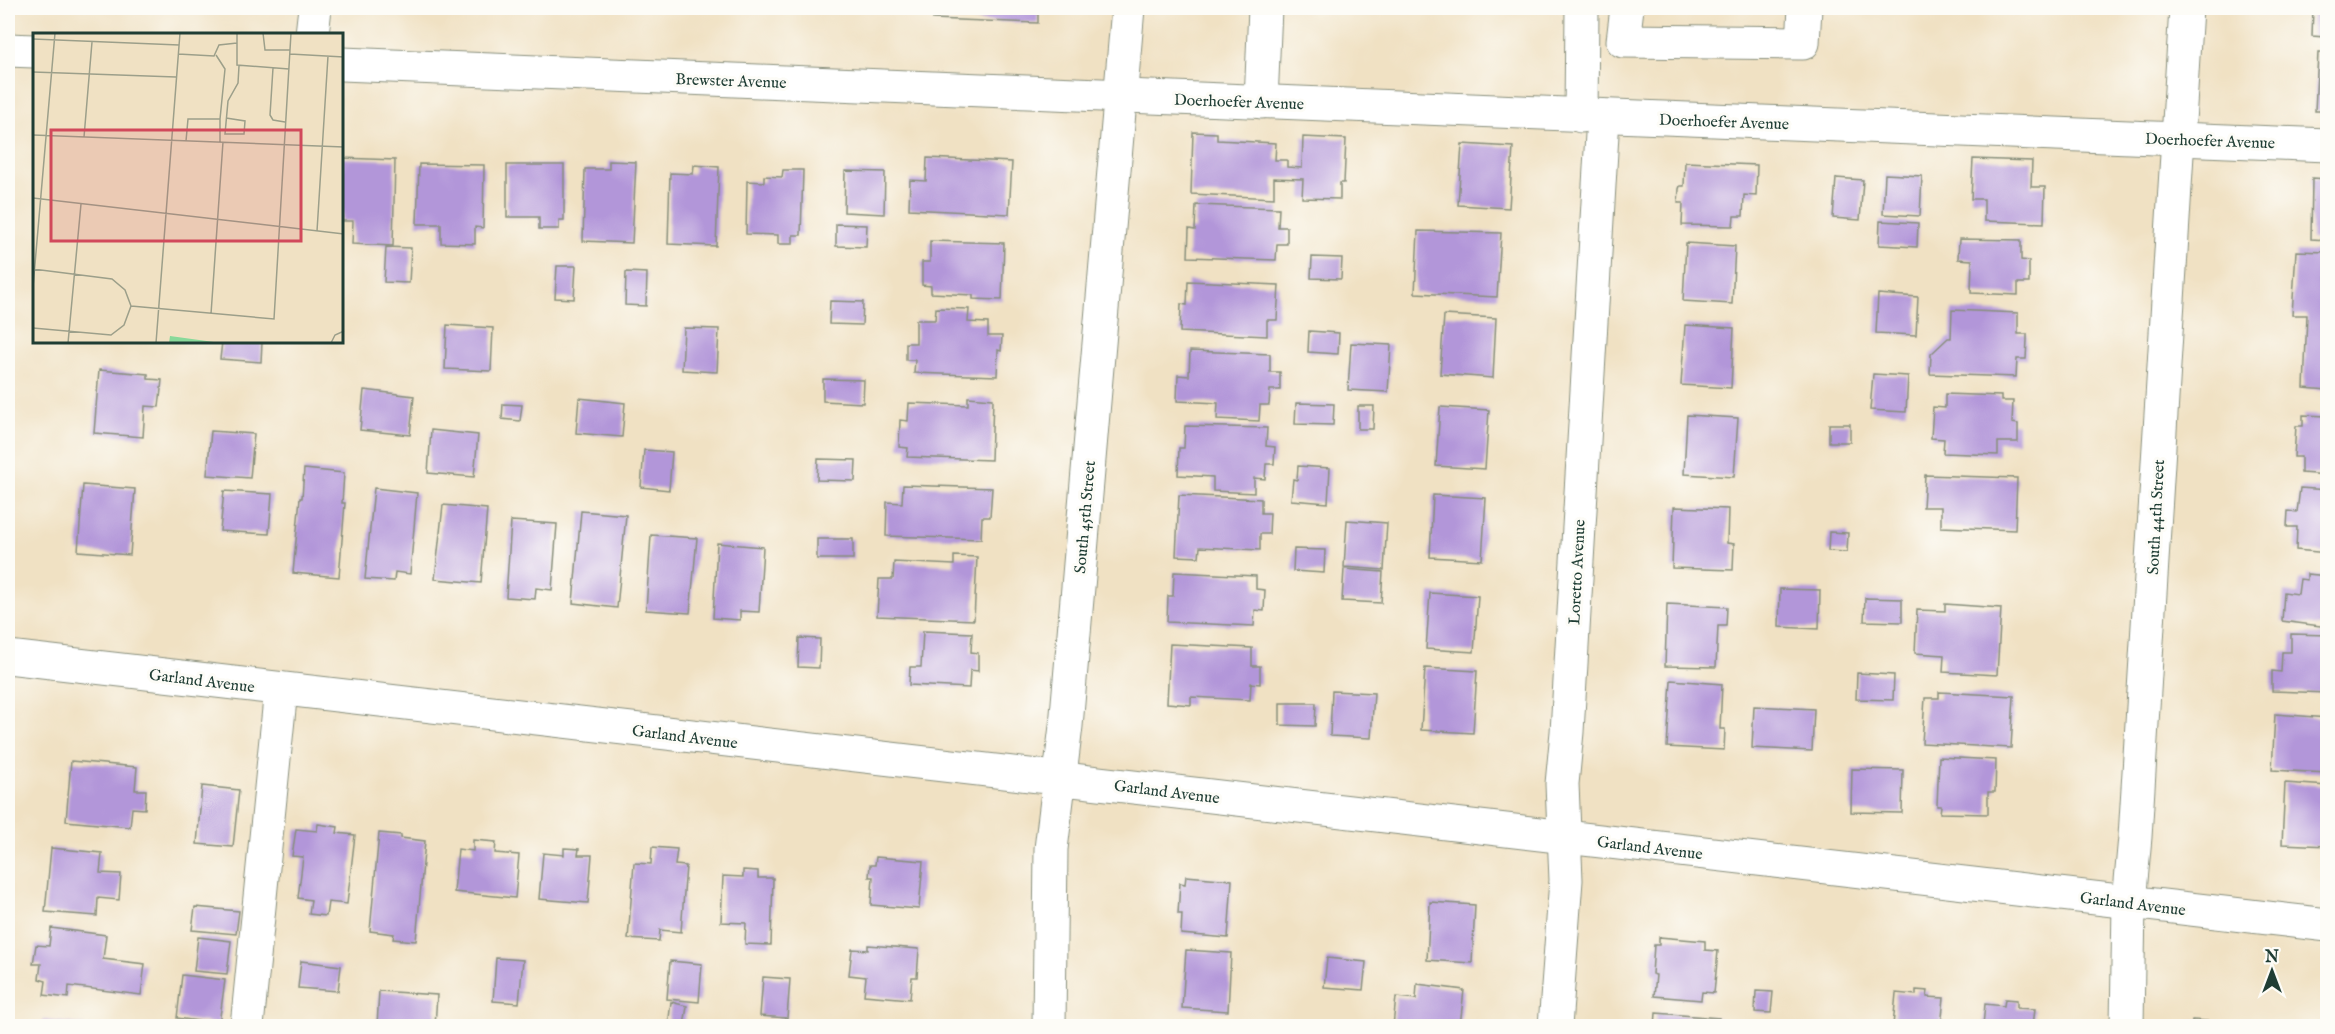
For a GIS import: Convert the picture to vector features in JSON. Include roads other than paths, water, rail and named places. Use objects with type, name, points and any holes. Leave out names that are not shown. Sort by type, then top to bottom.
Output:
[{"type":"street","points":[[312,33],[315,8]]},
{"type":"street","name":"South 45th Street","points":[[1049,1026],[1051,849],[1066,726],[1128,8]]},
{"type":"street","points":[[1261,102],[1265,8]]},
{"type":"street","name":"Loretto Avenue","points":[[1555,1026],[1566,880],[1562,784],[1568,709],[1592,116],[1582,8]]},
{"type":"street","points":[[1626,8],[1623,41],[1803,43],[1805,8]]},
{"type":"street","name":"South 44th Street","points":[[2127,1026],[2129,903],[2186,8]]},
{"type":"street","points":[[8,50],[33,51]]},
{"type":"street","name":"Brewster Avenue","points":[[344,64],[1121,97]]},
{"type":"street","name":"Doerhoefer Avenue","points":[[1121,97],[2328,145]]},
{"type":"street","name":"Garland Avenue","points":[[8,657],[2328,925]]},
{"type":"street","points":[[247,1026],[281,689]]}]
